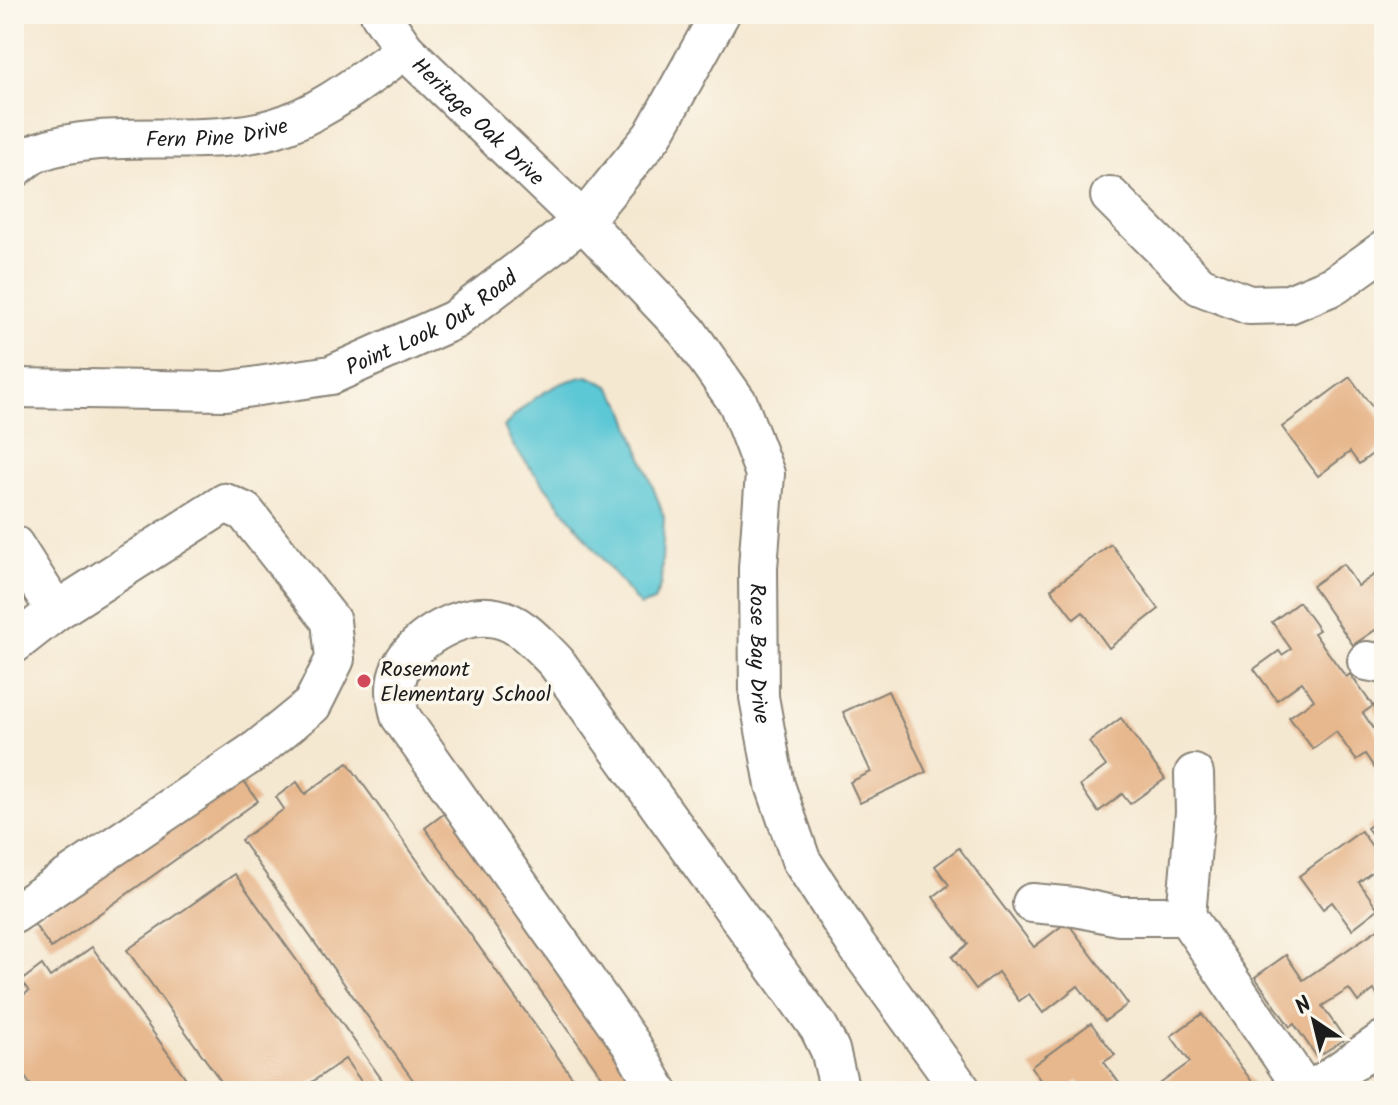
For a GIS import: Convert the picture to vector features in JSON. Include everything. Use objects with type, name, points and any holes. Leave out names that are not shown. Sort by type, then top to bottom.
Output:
[{"type":"street","name":"Heritage Oak Drive","points":[[380,14],[405,50],[583,221]]},
{"type":"street","name":"Point Look Out Road","points":[[14,388],[225,391],[331,375],[454,320],[583,221],[653,135],[720,14]]},
{"type":"street","name":"Fern Pine Drive","points":[[14,169],[36,152],[74,143],[209,138],[275,128],[338,96],[405,50]]},
{"type":"street","points":[[1110,196],[1200,286],[1249,305],[1289,304],[1335,285],[1384,250]]},
{"type":"street","name":"Rose Bay Drive","points":[[583,221],[687,331],[738,403],[765,474],[758,568],[759,697],[775,785],[801,860],[857,946],[962,1091]]},
{"type":"street","points":[[14,644],[56,611],[225,503],[245,512],[331,621],[335,659],[312,705],[258,749],[14,914]]},
{"type":"street","points":[[14,545],[56,611]]},
{"type":"street","points":[[658,1091],[631,1044],[400,716],[395,698],[401,666],[416,647],[448,625],[478,616],[499,618],[528,634],[556,662],[819,1028],[830,1050],[840,1091]]},
{"type":"street","points":[[1194,774],[1195,812],[1186,916],[1305,1091]]},
{"type":"street","points":[[1032,903],[1075,907],[1118,916],[1186,916]]},
{"type":"street","points":[[1311,1091],[1384,1040]]},
{"type":"water","points":[[588,376],[609,386],[623,406],[664,517],[661,584],[654,601],[640,606],[514,447],[504,427],[542,394],[564,382]]},
{"type":"building","points":[[1350,377],[1384,423],[1384,445],[1359,464],[1350,452],[1318,476],[1282,427]]},
{"type":"building","points":[[1111,544],[1159,609],[1109,648],[1083,612],[1074,619],[1051,589]]},
{"type":"building","points":[[1343,564],[1358,586],[1384,568],[1384,624],[1353,645],[1312,586]]},
{"type":"building","points":[[1299,602],[1319,630],[1314,633],[1346,677],[1350,674],[1373,706],[1363,713],[1380,738],[1384,735],[1384,769],[1378,773],[1365,754],[1356,760],[1336,732],[1313,749],[1289,717],[1314,700],[1302,682],[1277,700],[1254,669],[1279,651],[1282,655],[1291,649],[1272,622]]},
{"type":"building","points":[[888,691],[926,772],[860,803],[850,782],[871,772],[843,712]]},
{"type":"building","points":[[1384,698],[1384,724],[1373,706]]},
{"type":"building","points":[[1121,718],[1165,779],[1130,804],[1122,794],[1098,812],[1080,786],[1106,766],[1089,742]]},
{"type":"building","points":[[348,763],[582,1091],[421,1091],[241,840],[284,809],[276,797],[297,782],[305,794]]},
{"type":"building","points":[[239,774],[258,801],[51,948],[32,921]]},
{"type":"building","points":[[449,810],[649,1091],[612,1091],[425,828]]},
{"type":"building","points":[[1384,816],[1384,851],[1367,828]]},
{"type":"building","points":[[1361,831],[1384,863],[1359,882],[1378,909],[1352,929],[1332,902],[1323,909],[1299,876]]},
{"type":"building","points":[[959,848],[1034,947],[1067,922],[1128,1004],[1105,1021],[1078,986],[1043,1013],[1029,994],[1019,1001],[998,972],[976,989],[952,957],[968,944],[933,897],[949,885],[935,866]]},
{"type":"building","points":[[235,874],[390,1091],[368,1091],[345,1059],[299,1091],[228,1091],[127,950]]},
{"type":"building","points":[[1384,925],[1384,1005],[1374,990],[1358,1002],[1349,989],[1322,1006],[1345,1039],[1317,1057],[1294,1024],[1290,1027],[1255,977],[1286,955],[1303,980]]},
{"type":"building","points":[[92,947],[195,1091],[35,1091],[14,1062],[14,1002],[29,991],[21,981],[42,965],[50,977]]},
{"type":"building","points":[[1202,1014],[1259,1091],[1211,1091],[1207,1087],[1201,1091],[1150,1091],[1190,1062],[1171,1036]]},
{"type":"building","points":[[1091,1023],[1115,1055],[1104,1062],[1125,1091],[1085,1091],[1078,1081],[1064,1091],[1048,1091],[1031,1067]]},
{"type":"place","name":"Rosemont Elementary School","points":[[364,681]]}]
